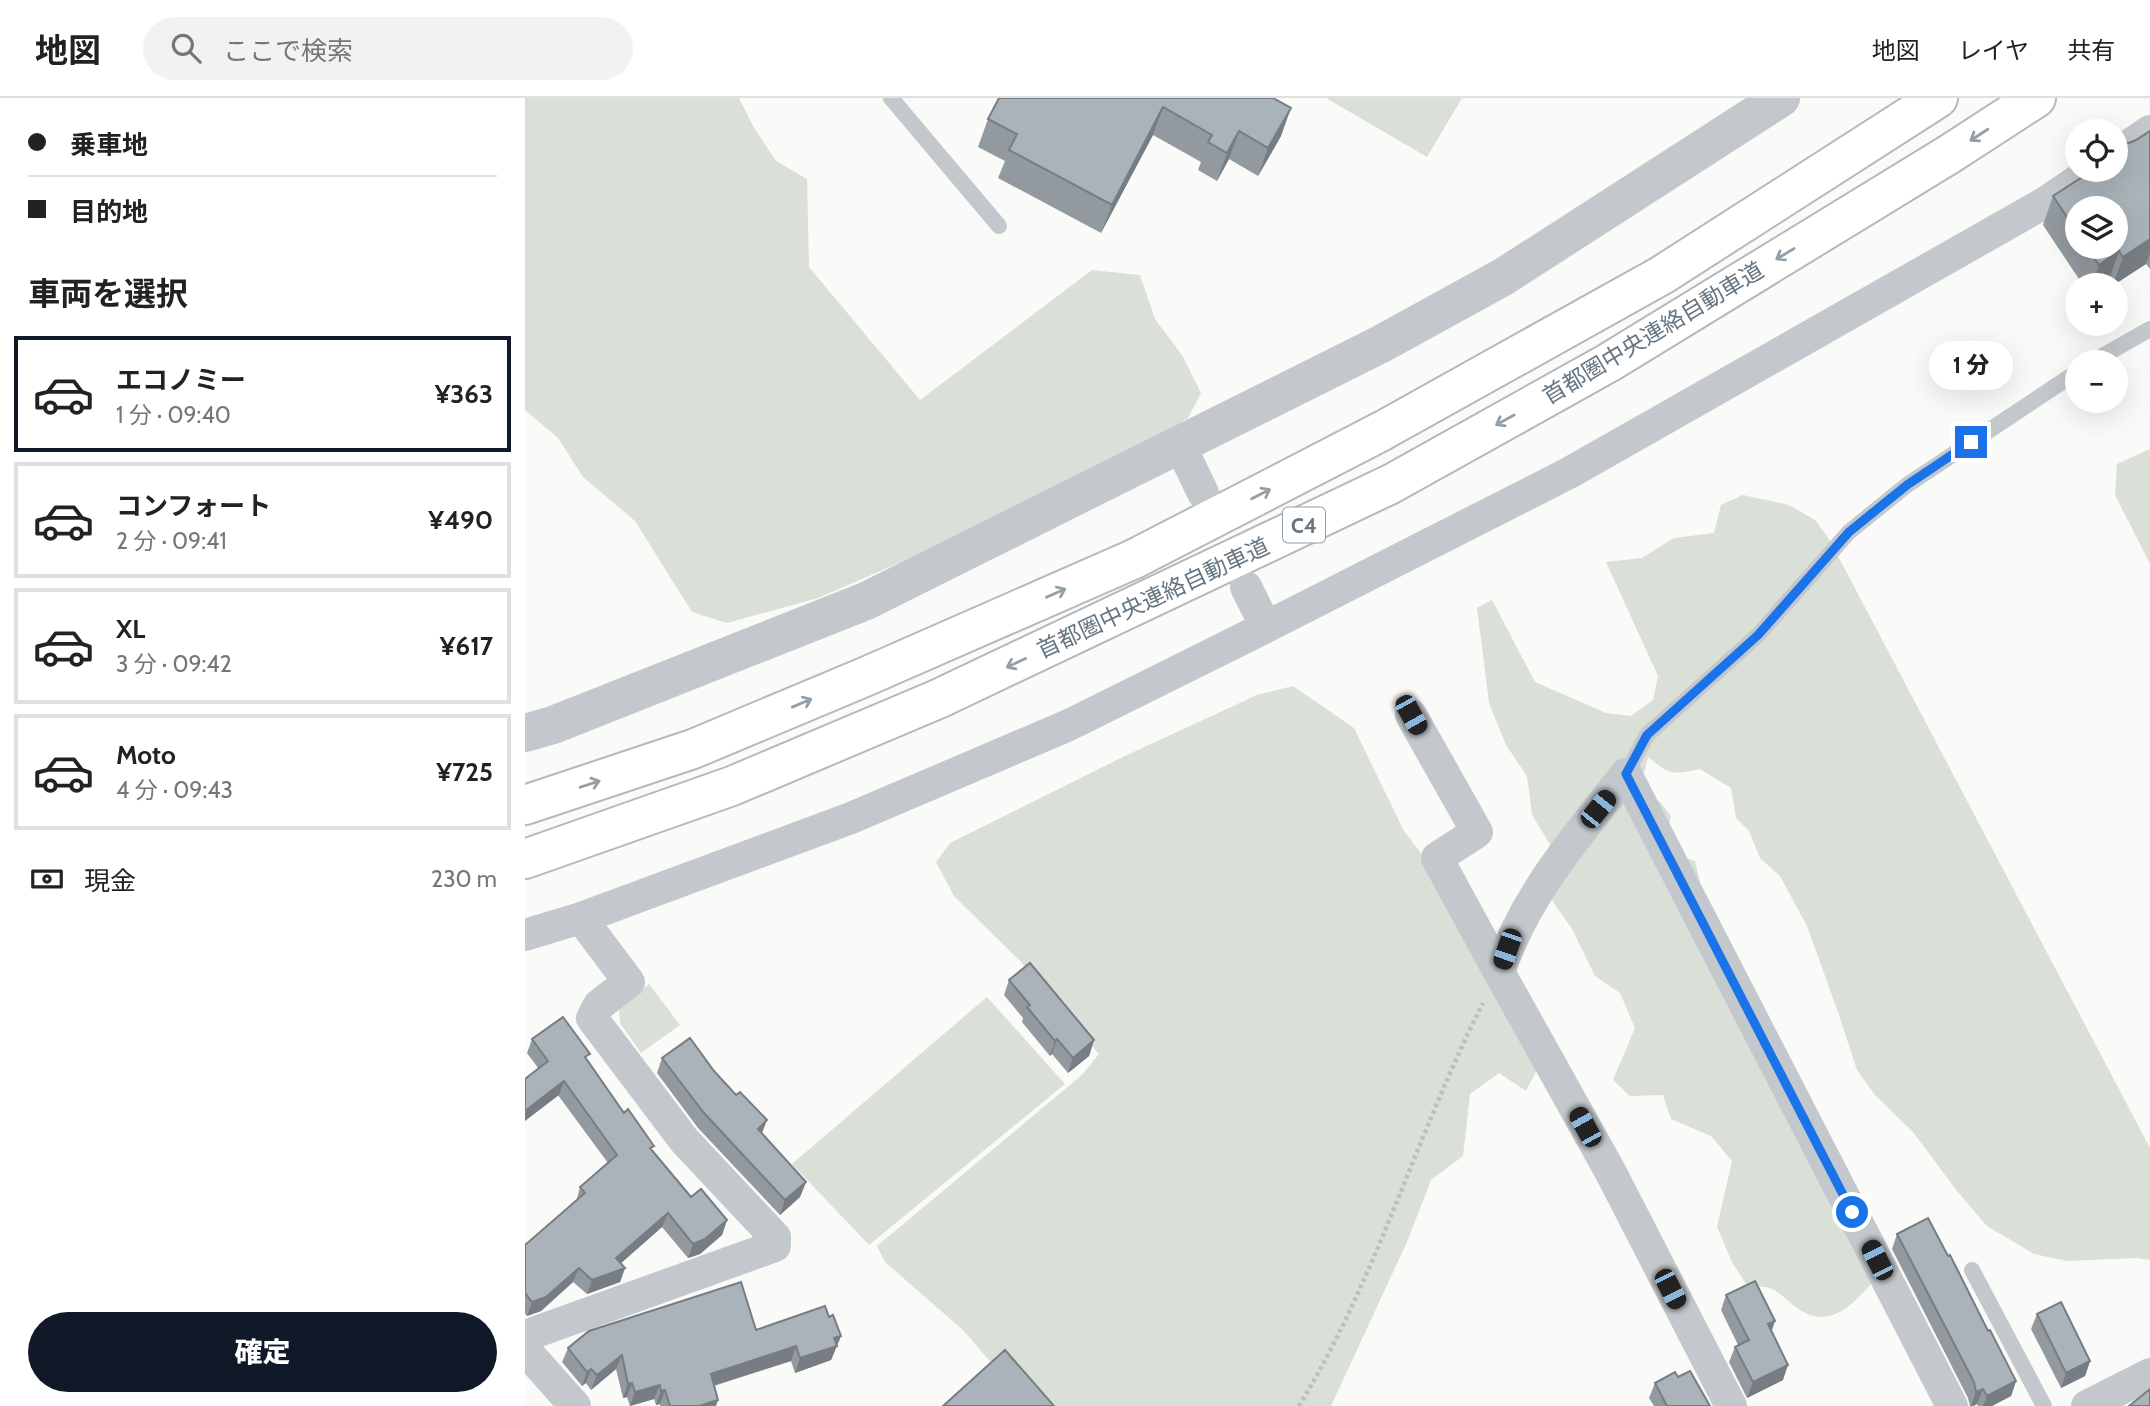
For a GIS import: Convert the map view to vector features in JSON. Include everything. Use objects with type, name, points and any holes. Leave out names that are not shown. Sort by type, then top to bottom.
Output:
[{"type":"highway","name":"首都圏中央連絡自動車道","points":[[525,805],[693,749],[1133,559],[1382,431],[1662,275],[1938,98]]},
{"type":"highway","name":"首都圏中央連絡自動車道","points":[[525,859],[732,786],[938,699],[1391,484],[1608,363],[1948,155],[2036,98]]},
{"type":"street","points":[[525,733],[553,725],[866,601],[1381,344],[1503,277],[1781,98]]},
{"type":"street","points":[[2128,146],[2150,131]]},
{"type":"street","points":[[525,935],[581,918],[851,818],[1069,725],[1569,473],[2046,202],[2075,182]]},
{"type":"street","points":[[1180,445],[1203,493]]},
{"type":"street","points":[[1245,587],[1266,627]]},
{"type":"street","points":[[1411,715],[1477,832],[1437,858],[1610,1171],[1731,1406]]},
{"type":"street","points":[[1499,972],[1519,923],[1556,862],[1626,774],[1952,1406]]},
{"type":"street","points":[[525,1336],[775,1246],[775,1237],[684,1140],[593,1018],[599,1005],[629,982],[581,918]]},
{"type":"street","points":[[525,1350],[575,1406]]},
{"type":"street","points":[[2087,1406],[2125,1399],[2150,1374]]},
{"type":"lane","points":[[891,98],[999,226]]},
{"type":"lane","points":[[2113,350],[2150,329]]},
{"type":"lane","points":[[1626,774],[1647,735],[1758,635],[1849,532],[1907,485],[2065,380]]},
{"type":"lane","points":[[1972,1270],[2044,1406]]},
{"type":"path","points":[[1299,1406],[1343,1328],[1450,1073],[1499,972]]},
{"type":"shaded area","points":[[525,98],[739,98],[753,126],[776,161],[807,179],[809,267],[920,400],[1092,270],[1140,275],[1155,319],[1182,355],[1201,393],[1188,418],[1168,431],[913,557],[818,598],[727,623],[692,612],[635,521],[583,477],[558,438],[525,410]]},
{"type":"shaded area","points":[[1326,98],[1462,98],[1427,157]]},
{"type":"shaded area","points":[[2150,449],[2150,564],[2115,495],[2117,464]]},
{"type":"shaded area","points":[[1743,495],[1789,505],[1815,520],[1829,539],[2150,1148],[2150,1260],[2136,1258],[2067,1261],[2034,1254],[1987,1226],[1913,1132],[1875,1095],[1857,1070],[1807,926],[1780,876],[1760,858],[1749,831],[1736,818],[1731,788],[1700,769],[1672,772],[1648,757],[1640,778],[1645,791],[1661,803],[1671,816],[1667,837],[1675,854],[1695,861],[1700,882],[1700,908],[1876,1278],[1851,1304],[1841,1311],[1821,1317],[1809,1315],[1770,1288],[1748,1287],[1732,1262],[1717,1227],[1732,1161],[1711,1136],[1671,1119],[1663,1095],[1630,1096],[1613,1080],[1635,1028],[1620,993],[1595,976],[1572,929],[1549,896],[1551,846],[1532,815],[1527,776],[1506,745],[1489,703],[1477,608],[1492,600],[1535,682],[1606,713],[1631,716],[1653,700],[1658,676],[1606,562],[1642,558],[1674,538],[1714,533],[1721,505]]},
{"type":"shaded area","points":[[1293,686],[1354,728],[1404,831],[1433,869],[1538,1068],[1526,1091],[1499,1073],[1470,1094],[1463,1156],[1431,1180],[1407,1242],[1331,1406],[1028,1406],[964,1331],[885,1262],[877,1246],[1082,1075],[1099,1054],[1020,961],[954,896],[936,862],[950,843],[1127,755],[1257,695]]},
{"type":"shaded area","points":[[649,984],[680,1025],[641,1053],[620,1023],[619,1008]]},
{"type":"shaded area","points":[[987,997],[1065,1084],[869,1245],[792,1164]]},
{"type":"building","points":[[999,98],[1273,98],[1291,108],[1268,148],[1239,131],[1227,153],[1208,142],[1212,135],[1163,107],[1112,205],[1009,150],[1017,134],[988,119]]},
{"type":"building","points":[[2150,131],[2150,239],[2128,254],[2128,196],[2065,196],[2065,214],[2053,196],[2075,182],[2128,182],[2128,143]]},
{"type":"building","points":[[2095,259],[2108,259],[2099,265]]},
{"type":"building","points":[[1030,963],[1094,1040],[1073,1058],[1027,1007],[1030,1005],[1009,980]]},
{"type":"building","points":[[563,1017],[590,1054],[585,1057],[624,1113],[628,1109],[654,1146],[650,1148],[691,1197],[701,1189],[727,1220],[705,1239],[693,1244],[668,1213],[616,1258],[625,1268],[592,1280],[579,1268],[546,1297],[532,1302],[525,1293],[525,1245],[585,1193],[580,1187],[617,1155],[564,1081],[525,1111],[525,1079],[548,1061],[532,1039]]},
{"type":"building","points":[[690,1038],[736,1095],[740,1092],[767,1120],[758,1129],[806,1182],[785,1200],[704,1113],[662,1058]]},
{"type":"building","points":[[1928,1218],[2016,1381],[1987,1396],[1983,1389],[1976,1392],[1974,1382],[1897,1234]]},
{"type":"building","points":[[1755,1281],[1775,1321],[1768,1324],[1788,1365],[1753,1382],[1735,1347],[1749,1340],[1726,1295]]},
{"type":"building","points":[[741,1282],[756,1330],[825,1306],[829,1317],[833,1315],[841,1336],[834,1338],[837,1346],[800,1358],[796,1346],[711,1374],[718,1400],[699,1406],[670,1406],[665,1390],[661,1391],[660,1385],[635,1392],[632,1383],[628,1384],[622,1355],[597,1375],[591,1369],[587,1372],[568,1348],[589,1331]]},
{"type":"building","points":[[2061,1302],[2090,1361],[2066,1373],[2037,1314]]},
{"type":"building","points":[[1005,1350],[1054,1406],[943,1406]]},
{"type":"building","points":[[1690,1371],[1710,1406],[1667,1406],[1655,1383],[1675,1372],[1678,1377]]},
{"type":"building","points":[[2150,1389],[2150,1406],[2129,1406]]},
{"type":"route","points":[[1852,1212],[1626,774],[1647,735],[1758,635],[1849,532],[1907,485],[1971,442]]}]
